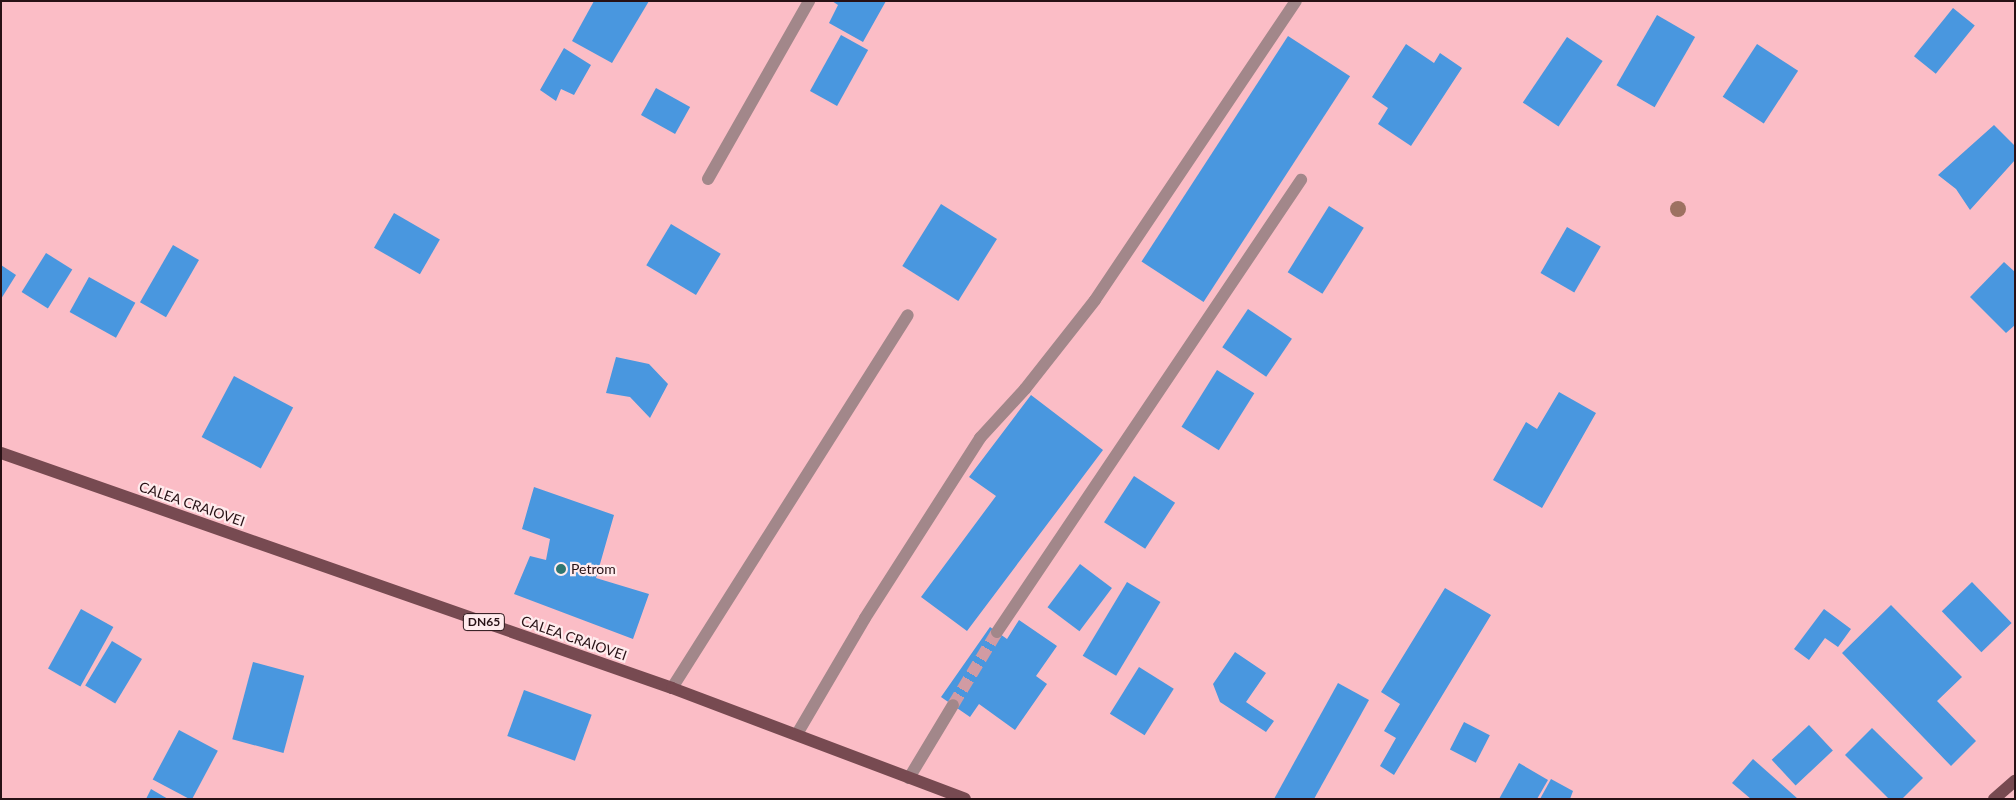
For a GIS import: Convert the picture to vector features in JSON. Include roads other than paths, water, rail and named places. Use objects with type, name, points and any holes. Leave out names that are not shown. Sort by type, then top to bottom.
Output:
[{"type":"main road","name":"CALEA CRAIOVEI","points":[[1,453],[672,688],[965,799]]},
{"type":"main road","points":[[1994,799],[2015,781]]},
{"type":"street","points":[[708,179],[809,1]]},
{"type":"street","points":[[797,734],[865,618],[980,438],[1025,389],[1095,300],[1296,1]]},
{"type":"street","points":[[997,632],[1301,180]]},
{"type":"street","points":[[672,688],[908,315]]},
{"type":"street","points":[[909,778],[952,705]]},
{"type":"tunnel","points":[[953,705],[997,632]]},
{"type":"place","name":"Petrom","points":[[561,569]]}]
